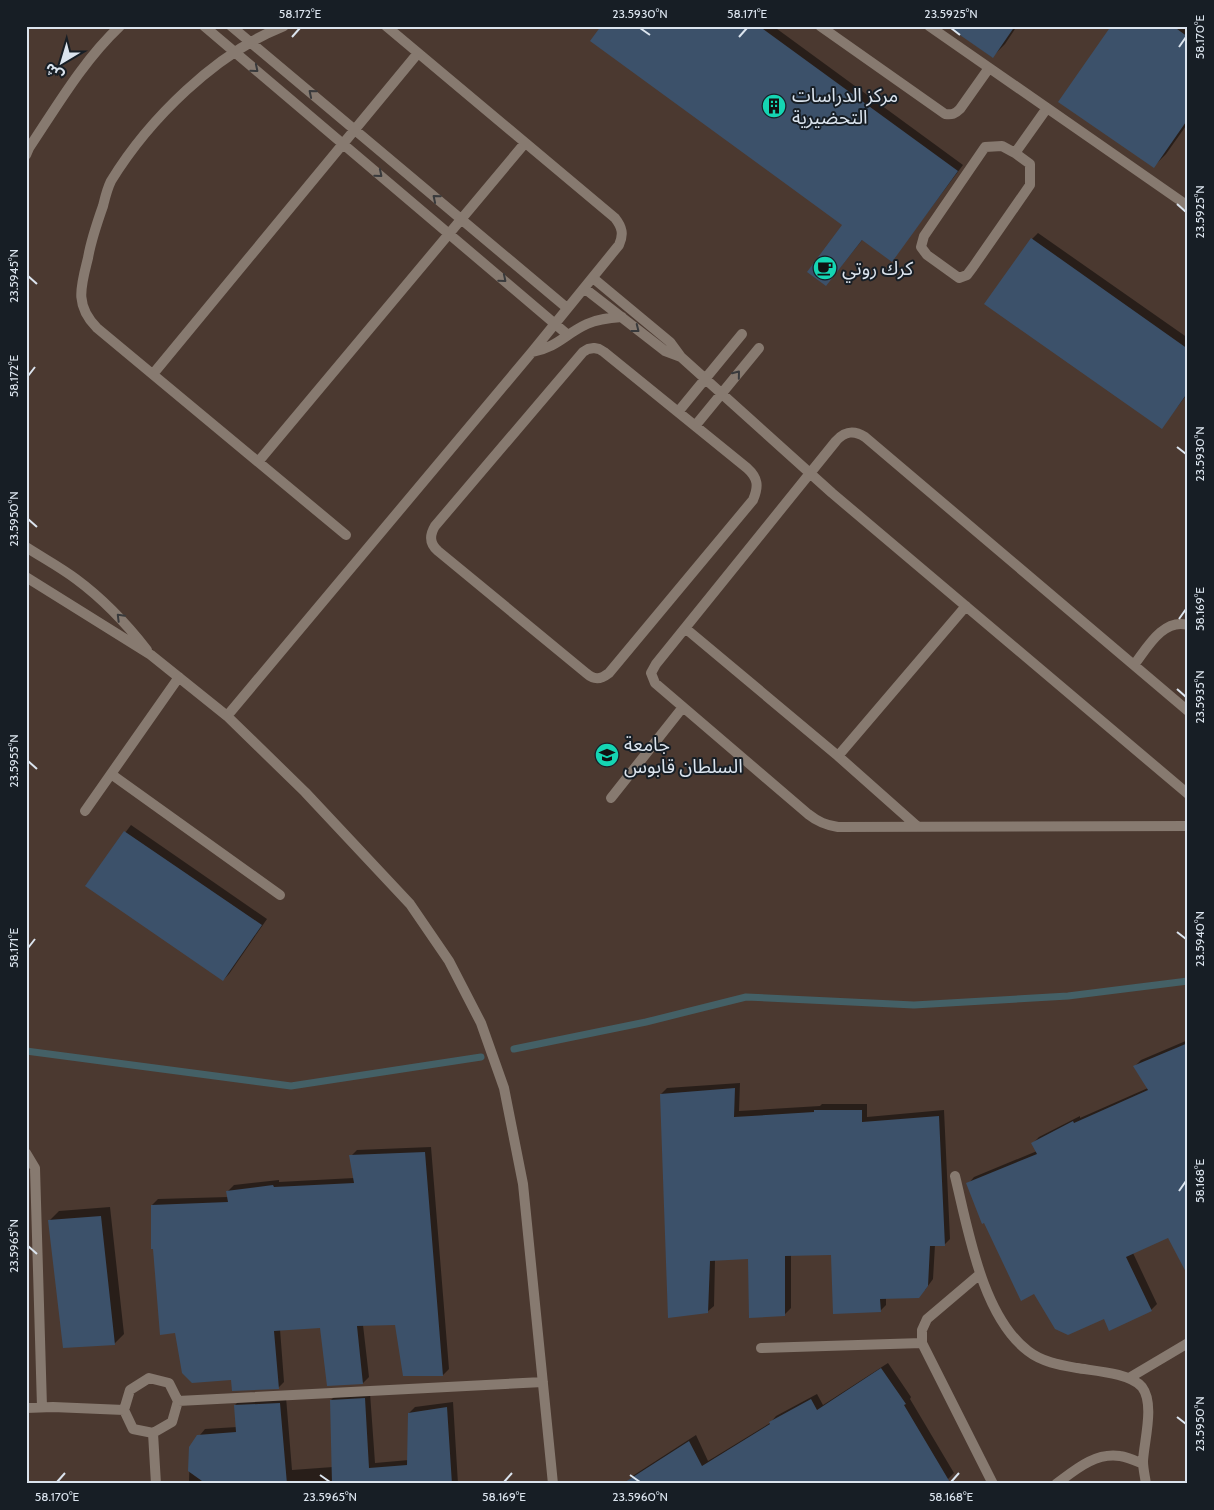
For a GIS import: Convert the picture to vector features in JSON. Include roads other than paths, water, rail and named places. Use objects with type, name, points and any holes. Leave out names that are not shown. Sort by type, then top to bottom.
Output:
[{"type":"lane","points":[[26,155],[79,73],[108,37],[120,26]]},
{"type":"lane","points":[[204,26],[568,335]]},
{"type":"lane","points":[[231,26],[568,308]]},
{"type":"lane","points":[[284,26],[235,52],[185,92],[144,134],[110,183],[91,244],[80,297],[88,320],[346,535]]},
{"type":"lane","points":[[227,716],[532,352],[593,278],[622,239],[620,224],[615,218],[386,26]]},
{"type":"lane","points":[[820,26],[945,114],[951,115],[960,109],[989,68]]},
{"type":"lane","points":[[928,26],[1188,206]]},
{"type":"lane","points":[[153,374],[418,53]]},
{"type":"lane","points":[[1015,153],[1047,108]]},
{"type":"lane","points":[[258,462],[525,142]]},
{"type":"lane","points":[[1002,146],[1015,153],[1030,164],[1030,185],[967,275],[959,278],[927,255],[921,247],[924,236],[985,148],[1002,146]]},
{"type":"lane","points":[[593,278],[670,342],[681,357],[810,473],[1188,794]]},
{"type":"lane","points":[[584,288],[664,351],[681,357]]},
{"type":"lane","points":[[532,352],[545,350],[557,344],[568,335],[598,320],[622,318]]},
{"type":"lane","points":[[678,412],[742,334]]},
{"type":"lane","points":[[695,426],[759,348]]},
{"type":"lane","points":[[588,349],[599,349],[678,412],[754,474],[757,492],[753,500],[723,537],[604,677],[598,679],[591,677],[438,551],[431,542],[432,531],[435,526],[588,349]]},
{"type":"lane","points":[[1188,711],[865,437],[858,433],[849,432],[841,435],[653,668],[651,673],[655,683],[817,821],[827,825],[838,827],[1188,826]]},
{"type":"lane","points":[[26,547],[74,578],[103,600],[129,626],[151,655]]},
{"type":"lane","points":[[26,577],[151,655],[227,716],[305,792],[410,904],[450,961],[481,1023],[504,1088],[518,1156],[523,1184],[553,1484]]},
{"type":"lane","points":[[838,756],[966,606]]},
{"type":"lane","points":[[1134,665],[1166,627],[1176,624],[1188,625]]},
{"type":"lane","points":[[685,628],[838,756],[918,826]]},
{"type":"lane","points":[[85,811],[179,677]]},
{"type":"lane","points":[[611,798],[683,707]]},
{"type":"lane","points":[[112,774],[280,895]]},
{"type":"lane","points":[[26,1153],[35,1168],[42,1407]]},
{"type":"lane","points":[[955,1176],[984,1289],[1017,1342],[1029,1352],[1042,1359],[1056,1364],[1129,1378],[1142,1387],[1148,1401],[1143,1464],[1146,1484]]},
{"type":"lane","points":[[980,1274],[927,1319],[922,1330],[922,1342],[993,1484]]},
{"type":"lane","points":[[761,1348],[922,1342]]},
{"type":"lane","points":[[1129,1378],[1188,1343]]},
{"type":"lane","points":[[149,1378],[169,1383],[178,1402],[172,1422],[153,1433],[133,1428],[124,1410],[130,1390],[149,1378]]},
{"type":"lane","points":[[178,1402],[543,1382]]},
{"type":"lane","points":[[26,1408],[124,1410]]},
{"type":"lane","points":[[153,1433],[156,1484]]},
{"type":"lane","points":[[1056,1484],[1098,1457],[1120,1456],[1143,1464]]},
{"type":"waterway","points":[[514,1049],[646,1022],[746,997],[914,1005],[1068,996],[1188,981]]},
{"type":"waterway","points":[[26,1051],[291,1086],[481,1057]]},
{"type":"place","name":"مركز الدراسات التحضيرية","points":[[774,106]]},
{"type":"place","name":"كرك روتي","points":[[825,268]]},
{"type":"place","name":"جامعة السلطان قابوس","points":[[607,755]]}]
